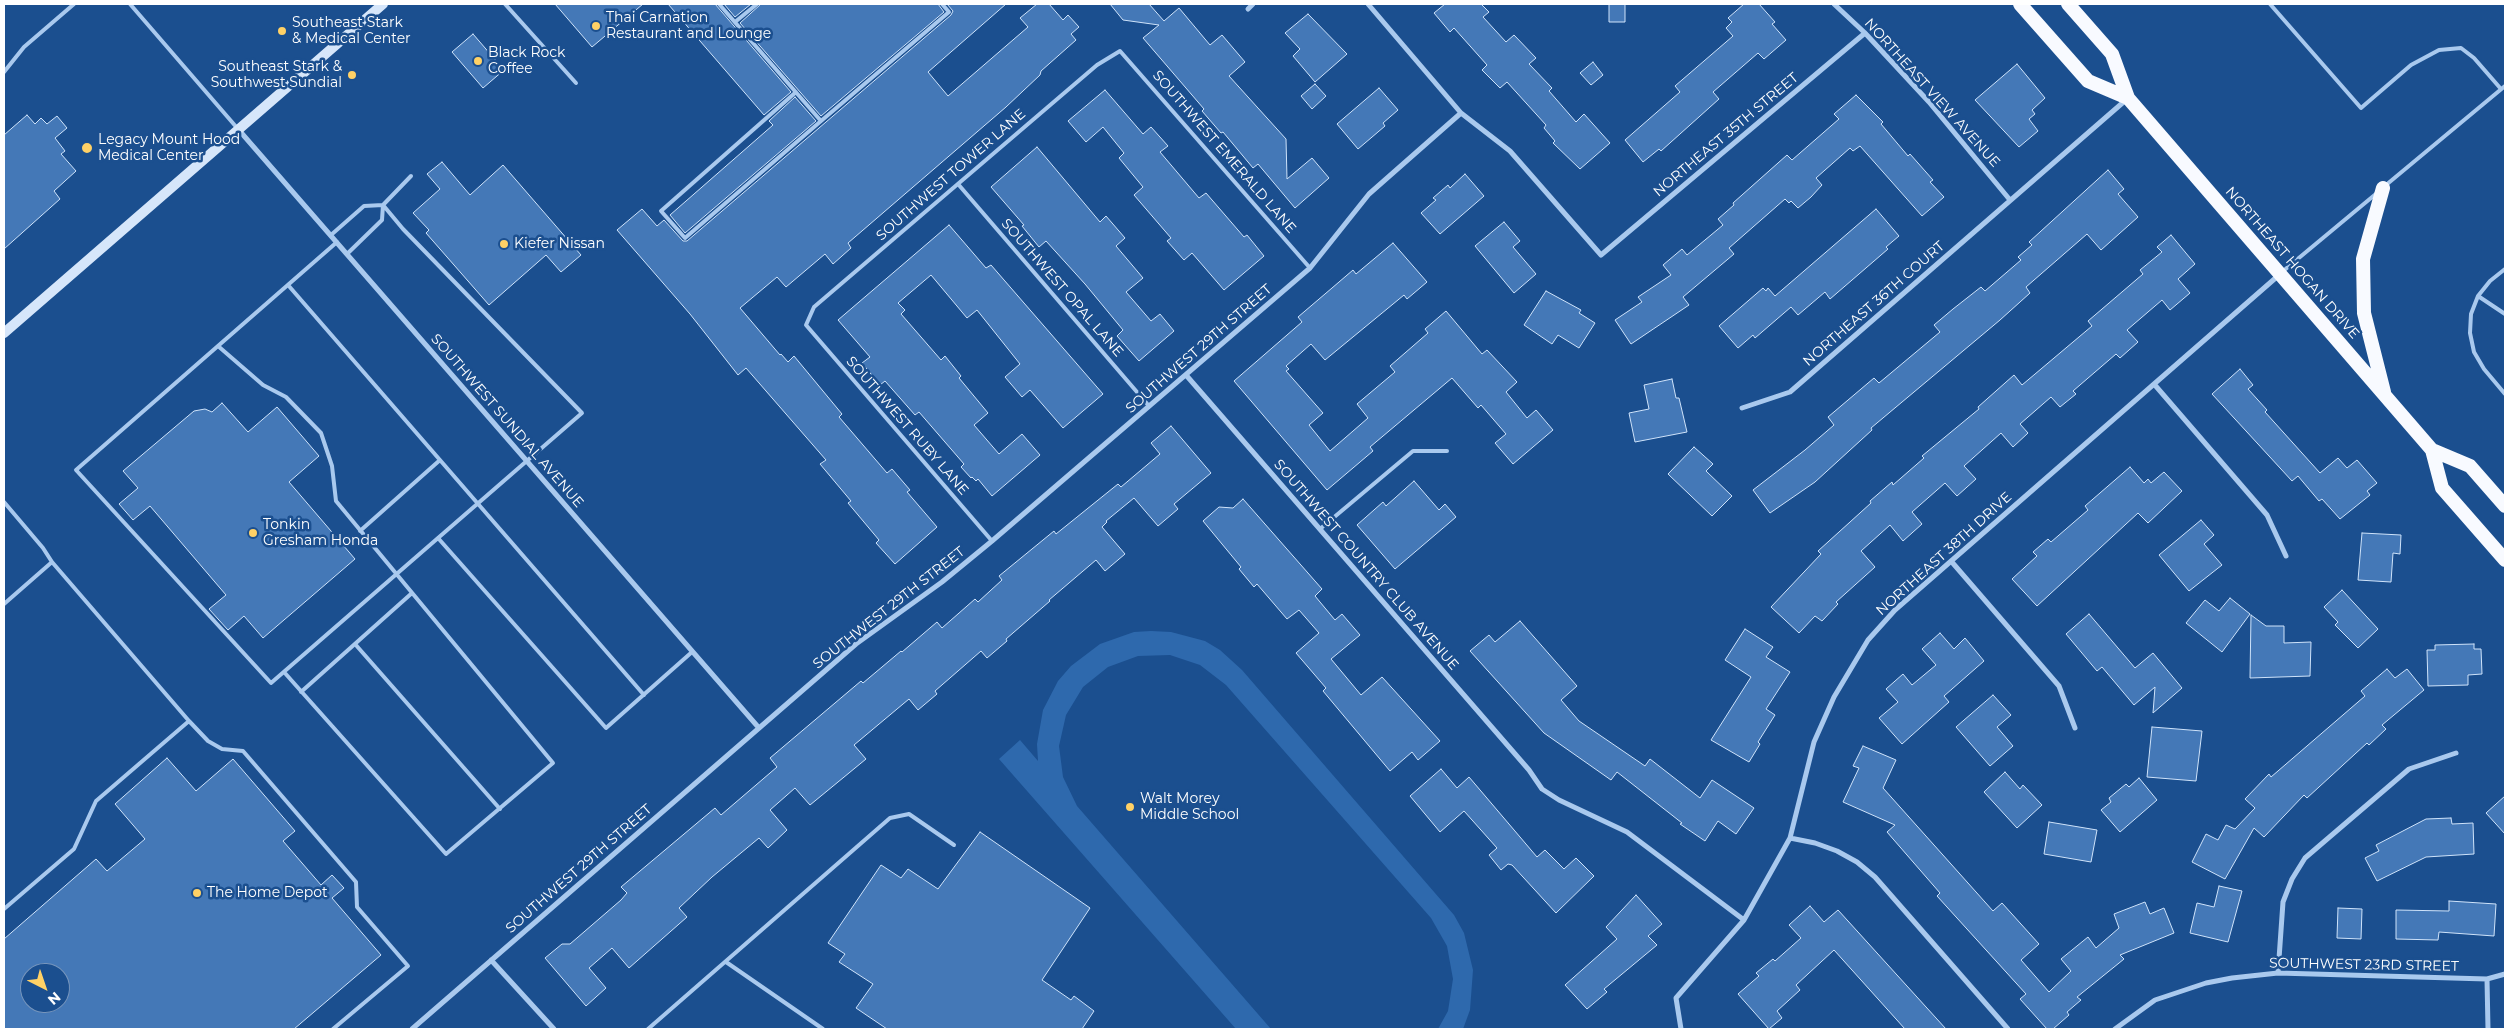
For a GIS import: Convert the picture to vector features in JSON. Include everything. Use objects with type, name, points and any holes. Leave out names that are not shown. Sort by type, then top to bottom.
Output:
[{"type":"highway","name":"NORTHEAST HOGAN DRIVE","points":[[2020,4],[2088,81],[2128,98]]},
{"type":"highway","name":"NORTHEAST HOGAN DRIVE","points":[[2068,4],[2112,54],[2128,98],[2432,450],[2470,466],[2505,506]]},
{"type":"highway","points":[[2383,188],[2363,259],[2364,313],[2385,396]]},
{"type":"highway","name":"NORTHEAST HOGAN DRIVE","points":[[2432,450],[2442,488],[2505,560]]},
{"type":"main road","points":[[4,332],[383,4]]},
{"type":"street","points":[[1248,9],[1253,4]]},
{"type":"street","points":[[1368,4],[1461,113]]},
{"type":"street","name":"NORTHEAST VIEW AVENUE","points":[[1834,4],[1866,33],[1929,102],[2010,200]]},
{"type":"street","name":"NORTHEAST 35TH STREET","points":[[1461,113],[1510,151],[1601,255],[1866,33]]},
{"type":"street","name":"NORTHEAST 36TH COURT","points":[[1742,408],[1790,392],[2128,98]]},
{"type":"street","name":"SOUTHWEST 29TH STREET","points":[[412,1029],[856,644],[942,582],[992,541],[1310,268],[1369,194],[1461,113]]},
{"type":"street","name":"SOUTHWEST SUNDIAL AVENUE","points":[[238,130],[759,728]]},
{"type":"street","name":"NORTHEAST 38TH DRIVE","points":[[1681,1029],[1676,998],[1744,920],[1790,838],[1814,742],[1834,697],[1868,640],[1895,610],[2280,274]]},
{"type":"street","name":"SOUTHWEST COUNTRY CLUB AVENUE","points":[[1186,374],[1529,770],[1542,789],[1559,800],[1627,832],[1744,920]]},
{"type":"street","points":[[2154,384],[2267,515],[2286,556]]},
{"type":"street","points":[[1951,561],[2059,686],[2075,728]]},
{"type":"street","points":[[2278,973],[2282,902],[2292,879],[2305,858],[2409,769],[2456,753]]},
{"type":"street","points":[[1790,838],[1815,843],[1837,851],[1857,862],[1875,877],[2008,1029]]},
{"type":"street","points":[[491,960],[554,1029]]},
{"type":"street","name":"SOUTHWEST 23RD STREET","points":[[2114,1029],[2155,1000],[2180,990],[2214,981],[2278,973],[2487,979],[2505,974]]},
{"type":"street","points":[[2487,979],[2488,1029]]},
{"type":"lane","points":[[4,72],[24,47],[74,4]]},
{"type":"lane","points":[[130,4],[238,130]]},
{"type":"lane","points":[[505,4],[576,83]]},
{"type":"lane","points":[[719,4],[822,121]]},
{"type":"lane","points":[[735,22],[757,4]]},
{"type":"lane","points":[[796,92],[661,211],[685,238],[949,12],[942,4]]},
{"type":"lane","points":[[2270,4],[2361,108],[2411,65],[2439,50],[2461,48],[2474,58],[2503,88],[2280,274]]},
{"type":"lane","name":"SOUTHWEST TOWER LANE","points":[[806,325],[814,307],[1097,65],[1120,51]]},
{"type":"lane","name":"SOUTHWEST EMERALD LANE","points":[[1120,51],[1310,268]]},
{"type":"lane","points":[[347,254],[382,220],[383,205],[411,176]]},
{"type":"lane","name":"SOUTHWEST OPAL LANE","points":[[958,184],[1149,406]]},
{"type":"lane","points":[[331,235],[364,206],[383,205]]},
{"type":"lane","points":[[337,242],[76,470],[272,683],[582,413],[403,229],[383,205]]},
{"type":"lane","points":[[2505,269],[2478,296],[2471,314],[2470,334],[2474,352],[2505,394]]},
{"type":"lane","points":[[288,284],[644,695]]},
{"type":"lane","points":[[2478,296],[2505,314]]},
{"type":"lane","name":"SOUTHWEST RUBY LANE","points":[[806,325],[992,541]]},
{"type":"lane","points":[[218,346],[262,385],[286,397],[321,433],[332,466],[336,501],[553,763],[446,854],[284,672]]},
{"type":"lane","points":[[1320,529],[1413,451],[1447,451]]},
{"type":"lane","points":[[360,530],[440,460]]},
{"type":"lane","points":[[4,502],[43,548],[52,562],[208,741],[222,749],[243,751],[356,882],[357,907],[408,966],[333,1029]]},
{"type":"lane","points":[[438,538],[606,728],[692,652]]},
{"type":"lane","points":[[4,604],[52,562]]},
{"type":"lane","points":[[301,692],[412,593]]},
{"type":"lane","points":[[355,644],[500,809]]},
{"type":"lane","points":[[4,909],[74,849],[96,800],[190,721]]},
{"type":"lane","points":[[648,1029],[890,818],[909,814],[954,845]]},
{"type":"lane","points":[[726,962],[823,1029]]},
{"type":"shaded area","points":[[1134,632],[1171,632],[1205,641],[1220,650],[1242,670],[1454,915],[1464,933],[1473,970],[1470,1010],[1463,1029],[1438,1029],[1448,1011],[1453,979],[1447,946],[1431,918],[1226,685],[1200,665],[1170,655],[1138,656],[1108,667],[1083,687],[1066,715],[1059,746],[1063,777],[1077,806],[1271,1029],[1236,1029],[999,759],[1020,740],[1038,761],[1037,744],[1043,710],[1058,681],[1071,666],[1100,644]]},
{"type":"building","name":"Thai Carnation Restaurant and Lounge","points":[[555,4],[643,4],[592,47]]},
{"type":"building","points":[[668,4],[715,4],[791,92],[764,115]]},
{"type":"building","points":[[724,4],[751,4],[735,17]]},
{"type":"building","points":[[761,4],[938,4],[944,12],[821,116],[740,23]]},
{"type":"building","points":[[947,4],[1006,4],[928,72],[948,96],[1028,27],[1020,18],[1037,4],[1049,4],[1063,20],[1068,15],[1079,27],[1071,34],[1076,40],[1041,71],[1040,75],[1006,107],[848,243],[851,248],[833,264],[825,254],[786,287],[777,277],[740,308],[780,355],[788,362],[794,356],[842,414],[839,417],[887,473],[892,469],[910,490],[907,492],[937,527],[895,564],[876,543],[879,540],[848,503],[851,501],[820,464],[826,460],[746,368],[738,375],[690,314],[617,230],[642,209],[657,226],[664,220],[683,241],[687,241],[951,15],[953,11]]},
{"type":"building","points":[[1110,4],[1149,4],[1164,21],[1179,8],[1210,45],[1222,35],[1245,62],[1229,76],[1286,139],[1287,179],[1312,158],[1329,178],[1295,208],[1258,164],[1253,168],[1223,132],[1221,133],[1202,111],[1204,109],[1143,38],[1159,25],[1123,20]]},
{"type":"building","points":[[1445,4],[1481,4],[1489,12],[1483,17],[1506,42],[1514,35],[1536,58],[1529,64],[1552,88],[1549,91],[1576,122],[1584,114],[1610,143],[1580,169],[1553,143],[1555,141],[1544,128],[1546,125],[1507,82],[1500,88],[1482,70],[1487,65],[1454,28],[1450,32],[1434,13]]},
{"type":"building","points":[[1609,4],[1625,4],[1625,22],[1609,22]]},
{"type":"building","points":[[1744,4],[1759,4],[1775,22],[1772,24],[1786,40],[1764,59],[1758,53],[1713,92],[1719,99],[1661,151],[1659,149],[1643,162],[1625,140],[1680,92],[1675,86],[1733,36],[1726,28],[1732,22],[1728,18]]},
{"type":"building","points":[[1308,14],[1347,54],[1315,82],[1293,56],[1300,49],[1285,33]]},
{"type":"building","name":"Black Rock Coffee","points":[[473,34],[504,70],[483,88],[452,52]]},
{"type":"building","points":[[1593,62],[1603,75],[1591,85],[1580,73]]},
{"type":"building","points":[[2017,64],[2045,98],[2032,110],[2035,114],[2029,119],[2038,131],[2019,147],[1975,100]]},
{"type":"building","points":[[1315,84],[1326,96],[1312,109],[1301,96]]},
{"type":"building","points":[[1379,88],[1398,110],[1383,123],[1385,126],[1358,149],[1337,124]]},
{"type":"building","points":[[1105,90],[1143,134],[1151,127],[1168,146],[1160,152],[1199,198],[1206,193],[1244,237],[1247,235],[1264,256],[1224,290],[1192,253],[1184,260],[1167,241],[1171,238],[1134,195],[1143,187],[1119,158],[1124,153],[1103,127],[1086,142],[1068,121]]},
{"type":"building","points":[[1856,95],[1883,122],[1881,124],[1908,156],[1910,154],[1933,180],[1930,182],[1944,197],[1922,216],[1860,146],[1853,151],[1850,148],[1816,178],[1822,185],[1811,197],[1798,208],[1791,201],[1789,203],[1785,199],[1729,248],[1734,254],[1683,297],[1689,305],[1631,344],[1615,320],[1642,302],[1638,297],[1671,275],[1663,265],[1682,249],[1687,255],[1723,225],[1718,219],[1734,205],[1733,203],[1787,155],[1792,160],[1839,119],[1834,114]]},
{"type":"building","points":[[795,97],[816,121],[685,233],[670,215],[773,125],[769,121]]},
{"type":"building","points":[[27,115],[35,124],[41,118],[47,124],[57,116],[67,128],[55,138],[65,151],[61,154],[76,171],[54,191],[60,199],[4,249],[4,135]]},
{"type":"building","points":[[1037,147],[1100,222],[1106,216],[1125,238],[1116,246],[1143,278],[1126,292],[1151,321],[1160,314],[1174,331],[1139,361],[1117,336],[1123,330],[1085,284],[1046,241],[1039,247],[1022,226],[1024,225],[991,187]]},
{"type":"building","name":"Kiefer Nissan","points":[[442,162],[470,195],[503,165],[581,255],[561,272],[546,255],[489,305],[426,233],[429,230],[413,213],[440,189],[427,174]]},
{"type":"building","points":[[2108,170],[2124,189],[2118,194],[2138,217],[2101,250],[2087,234],[2026,287],[2030,293],[2000,320],[1871,428],[1872,430],[1815,482],[1770,513],[1753,490],[1834,425],[1828,417],[1874,378],[1879,383],[1940,332],[1934,325],[1981,287],[1985,291],[2021,260],[2018,257],[2032,245],[2029,242]]},
{"type":"building","points":[[1465,174],[1484,196],[1440,234],[1421,213],[1436,200],[1433,198],[1448,185],[1450,188]]},
{"type":"building","points":[[1876,209],[1899,236],[1886,247],[1888,249],[1830,299],[1825,292],[1798,315],[1791,307],[1755,338],[1753,335],[1738,348],[1719,326],[1763,288],[1766,291],[1768,288],[1775,296]]},
{"type":"building","points":[[1504,222],[1520,241],[1513,247],[1536,274],[1514,293],[1475,246]]},
{"type":"building","points":[[949,225],[986,268],[991,265],[1103,394],[1063,428],[1030,390],[1022,397],[1005,377],[1020,364],[977,310],[967,318],[931,275],[898,303],[905,310],[901,314],[941,360],[945,356],[961,376],[959,378],[988,413],[974,425],[999,454],[1022,434],[1040,455],[992,496],[978,479],[976,481],[971,478],[961,467],[964,464],[919,412],[915,415],[885,381],[880,385],[862,363],[870,357],[838,320]]},
{"type":"building","points":[[2171,235],[2195,264],[2178,279],[2190,293],[2170,310],[2162,300],[2127,330],[2138,342],[2120,358],[2116,354],[2073,391],[2076,394],[2060,407],[2051,397],[2020,424],[2028,433],[2013,447],[2001,433],[1964,466],[1976,479],[1957,496],[1945,483],[1912,512],[1922,524],[1903,541],[1890,525],[1861,551],[1875,567],[1836,602],[1838,604],[1822,621],[1815,616],[1799,633],[1771,607],[1821,554],[1818,551],[1871,503],[1870,501],[1892,482],[1893,485],[1924,458],[1922,456],[1979,409],[1978,407],[2014,375],[2022,385],[2092,326],[2088,321],[2143,274],[2140,270],[2162,252],[2157,247]]},
{"type":"building","points":[[1393,243],[1427,282],[1407,299],[1404,295],[1325,360],[1311,344],[1286,366],[1289,369],[1286,371],[1323,413],[1309,425],[1330,451],[1368,418],[1357,404],[1395,372],[1390,366],[1428,333],[1425,329],[1446,311],[1482,354],[1487,350],[1517,382],[1506,392],[1527,418],[1536,410],[1553,430],[1513,464],[1495,443],[1506,434],[1481,405],[1478,408],[1452,378],[1370,447],[1373,451],[1327,490],[1234,381],[1302,322],[1298,317],[1353,270],[1356,274]]},
{"type":"building","points":[[1546,291],[1581,310],[1579,313],[1595,323],[1579,348],[1558,335],[1552,344],[1524,325]]},
{"type":"building","points":[[2240,369],[2253,385],[2248,389],[2267,410],[2265,412],[2320,473],[2338,458],[2347,468],[2357,460],[2377,483],[2367,491],[2370,495],[2340,519],[2322,499],[2319,501],[2298,476],[2292,481],[2212,394]]},
{"type":"building","points":[[1672,379],[1676,398],[1679,398],[1687,432],[1635,442],[1629,413],[1649,409],[1644,385]]},
{"type":"building","name":"Tonkin Gresham Honda","points":[[222,403],[248,432],[277,407],[319,456],[289,482],[355,559],[263,638],[244,616],[228,630],[209,609],[226,595],[150,506],[133,520],[119,504],[138,488],[123,471],[194,411],[205,409],[212,412]]},
{"type":"building","points":[[1171,426],[1211,473],[1174,504],[1178,509],[1158,526],[1134,498],[1106,521],[1102,527],[1125,554],[1105,571],[1096,560],[1049,600],[987,658],[981,651],[935,691],[937,694],[918,710],[909,699],[854,745],[866,759],[810,805],[795,788],[770,810],[787,830],[768,848],[759,838],[712,877],[679,908],[687,917],[629,968],[612,948],[589,968],[606,988],[586,1006],[545,958],[562,944],[570,944],[621,900],[627,893],[621,887],[715,808],[721,815],[777,767],[770,758],[861,681],[863,683],[937,622],[942,628],[975,599],[978,602],[1002,580],[999,576],[1054,531],[1056,534],[1118,484],[1121,487],[1160,454],[1151,443]]},
{"type":"building","points":[[1694,447],[1713,464],[1706,471],[1732,496],[1712,516],[1668,474]]},
{"type":"building","points":[[2130,467],[2144,483],[2148,479],[2151,483],[2164,472],[2182,491],[2148,523],[2138,513],[2037,606],[2012,579],[2037,556],[2033,552],[2048,539],[2051,542],[2088,510],[2085,506]]},
{"type":"building","points":[[1414,481],[1439,510],[1445,504],[1456,517],[1395,569],[1357,525],[1383,502],[1386,506]]},
{"type":"building","points":[[1243,499],[1322,589],[1315,596],[1335,620],[1342,614],[1360,635],[1331,659],[1361,695],[1382,677],[1440,741],[1418,760],[1412,752],[1390,771],[1323,691],[1326,688],[1296,653],[1319,633],[1299,610],[1287,619],[1257,584],[1254,587],[1239,569],[1241,567],[1203,521],[1219,507],[1233,508]]},
{"type":"building","points":[[2201,520],[2214,535],[2204,544],[2222,565],[2189,591],[2159,555]]},
{"type":"building","points":[[2362,533],[2401,535],[2400,554],[2393,553],[2391,582],[2358,580]]},
{"type":"building","points":[[2342,590],[2378,629],[2358,648],[2335,625],[2338,622],[2324,607]]},
{"type":"building","points":[[2230,598],[2250,614],[2222,652],[2186,623],[2205,600],[2219,611]]},
{"type":"building","points":[[2089,614],[2135,668],[2153,653],[2182,688],[2153,713],[2155,687],[2134,705],[2102,667],[2097,671],[2066,634]]},
{"type":"building","points":[[2251,615],[2266,626],[2284,626],[2284,643],[2311,642],[2310,676],[2250,678]]},
{"type":"building","points":[[1520,621],[1577,686],[1561,700],[1579,721],[1645,766],[1650,759],[1700,798],[1712,780],[1754,808],[1736,834],[1718,821],[1705,841],[1680,824],[1682,823],[1617,772],[1611,780],[1544,733],[1470,651],[1489,635],[1495,642]]},
{"type":"building","points":[[1745,629],[1773,647],[1766,657],[1790,672],[1766,709],[1775,715],[1758,742],[1760,744],[1749,762],[1711,740],[1751,677],[1725,660]]},
{"type":"building","points":[[1940,633],[1954,649],[1965,638],[1984,661],[1944,696],[1949,702],[1902,744],[1879,718],[1898,702],[1886,689],[1903,674],[1912,685],[1936,665],[1922,649]]},
{"type":"building","points":[[2474,644],[2474,649],[2481,649],[2482,674],[2468,675],[2468,685],[2428,686],[2427,650],[2435,650],[2435,645]]},
{"type":"building","points":[[2387,669],[2395,678],[2407,669],[2424,690],[2382,725],[2386,729],[2369,745],[2367,743],[2307,798],[2304,795],[2264,837],[2254,828],[2225,879],[2192,862],[2206,834],[2218,840],[2226,825],[2235,829],[2255,808],[2245,799],[2269,774],[2271,777],[2365,696],[2361,691]]},
{"type":"building","points":[[1993,695],[2011,715],[1997,727],[2013,746],[1990,766],[1956,727]]},
{"type":"building","points":[[2152,727],[2202,731],[2196,781],[2147,777]]},
{"type":"building","points":[[1863,746],[1896,760],[1883,788],[1993,911],[2002,903],[2039,944],[2021,960],[2049,992],[2071,971],[2061,959],[2088,937],[2096,948],[2119,928],[2114,914],[2145,902],[2150,914],[2164,908],[2174,933],[2120,955],[2124,959],[2077,997],[2081,1000],[2067,1012],[2069,1015],[2053,1029],[2047,1029],[2020,999],[2026,994],[1937,896],[1940,893],[1887,832],[1895,825],[1843,802],[1859,768],[1853,766]]},
{"type":"building","name":"The Home Depot","points":[[167,758],[196,791],[233,759],[295,831],[283,841],[321,885],[332,875],[344,888],[332,898],[381,955],[294,1029],[4,1029],[4,939],[96,859],[107,871],[145,839],[115,804]]},
{"type":"building","points":[[1441,769],[1457,788],[1469,777],[1537,857],[1545,850],[1564,869],[1576,858],[1594,876],[1556,913],[1512,865],[1508,864],[1501,870],[1489,855],[1497,848],[1464,811],[1440,832],[1410,796]]},
{"type":"building","points":[[2005,772],[2020,789],[2023,785],[2042,805],[2017,828],[1984,792]]},
{"type":"building","points":[[2139,778],[2157,800],[2120,832],[2101,810],[2111,802],[2109,798],[2126,784],[2129,787]]},
{"type":"building","points":[[2505,796],[2505,834],[2486,813]]},
{"type":"building","points":[[2451,818],[2452,824],[2473,823],[2474,854],[2426,857],[2377,881],[2365,858],[2379,851],[2376,845],[2426,819]]},
{"type":"building","points":[[2049,822],[2097,830],[2091,862],[2044,854]]},
{"type":"building","points":[[980,832],[1090,908],[1042,980],[1071,1000],[1074,996],[1094,1011],[1082,1029],[887,1029],[856,1008],[873,984],[839,962],[845,954],[828,943],[881,865],[901,878],[908,869],[938,889]]},
{"type":"building","points":[[2219,886],[2242,891],[2228,942],[2190,933],[2197,903],[2214,907]]},
{"type":"building","points":[[1636,895],[1662,924],[1648,936],[1657,945],[1604,989],[1607,992],[1587,1009],[1565,985],[1617,939],[1606,927]]},
{"type":"building","points":[[2449,901],[2496,904],[2494,936],[2439,932],[2438,940],[2396,939],[2396,910],[2449,911]]},
{"type":"building","points":[[1810,906],[1824,922],[1838,910],[1946,1029],[1905,1029],[1834,950],[1796,985],[1800,990],[1777,1011],[1782,1018],[1769,1029],[1738,994],[1759,976],[1756,973],[1773,959],[1775,961],[1801,938],[1789,925]]},
{"type":"building","points":[[2338,908],[2362,909],[2361,939],[2337,938]]},
{"type":"place","name":"Thai Carnation Restaurant and Lounge","points":[[596,26]]},
{"type":"place","name":"Southeast Stark & Medical Center","points":[[282,31]]},
{"type":"place","name":"Black Rock Coffee","points":[[478,61]]},
{"type":"place","name":"Southeast Stark & Southwest Sundial","points":[[352,75]]},
{"type":"place","name":"Legacy Mount Hood Medical Center","points":[[87,148]]},
{"type":"place","name":"Kiefer Nissan","points":[[504,244]]},
{"type":"place","name":"Tonkin Gresham Honda","points":[[253,533]]},
{"type":"place","name":"Walt Morey Middle School","points":[[1130,807]]},
{"type":"place","name":"The Home Depot","points":[[197,893]]}]
